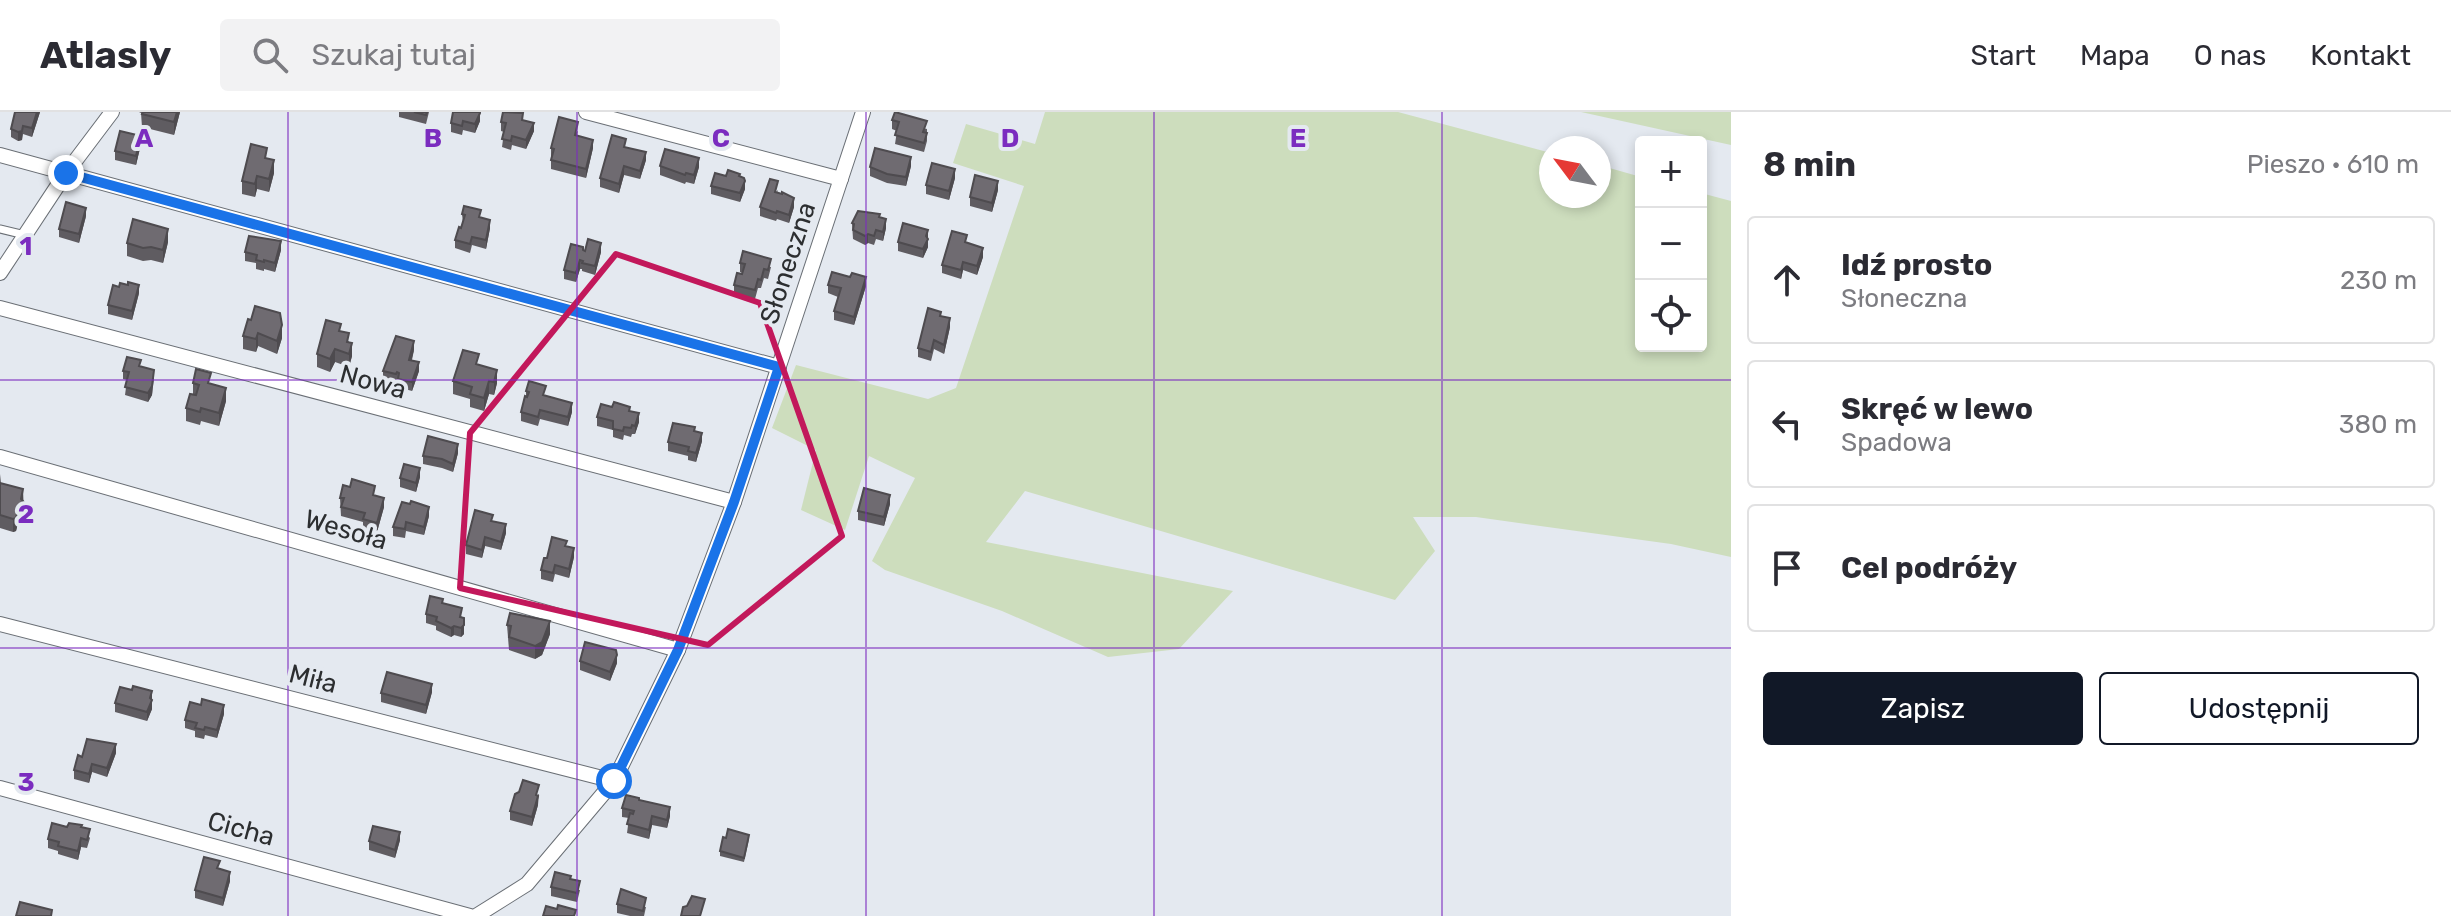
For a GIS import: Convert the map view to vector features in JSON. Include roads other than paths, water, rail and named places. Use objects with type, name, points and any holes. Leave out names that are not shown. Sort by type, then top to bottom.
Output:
[{"type":"street","points":[[0,273],[66,173],[112,112]]},
{"type":"street","points":[[586,112],[841,179]]},
{"type":"street","name":"Słoneczna","points":[[476,916],[527,884],[614,781],[678,650],[734,502],[863,112]]},
{"type":"street","points":[[0,155],[779,367]]},
{"type":"street","name":"Nowa","points":[[0,308],[734,502]]},
{"type":"street","name":"Wesoła","points":[[0,457],[678,650]]},
{"type":"street","name":"Miła","points":[[0,624],[614,781]]},
{"type":"street","name":"Cicha","points":[[0,788],[470,916]]},
{"type":"lane","points":[[0,229],[25,235]]}]
